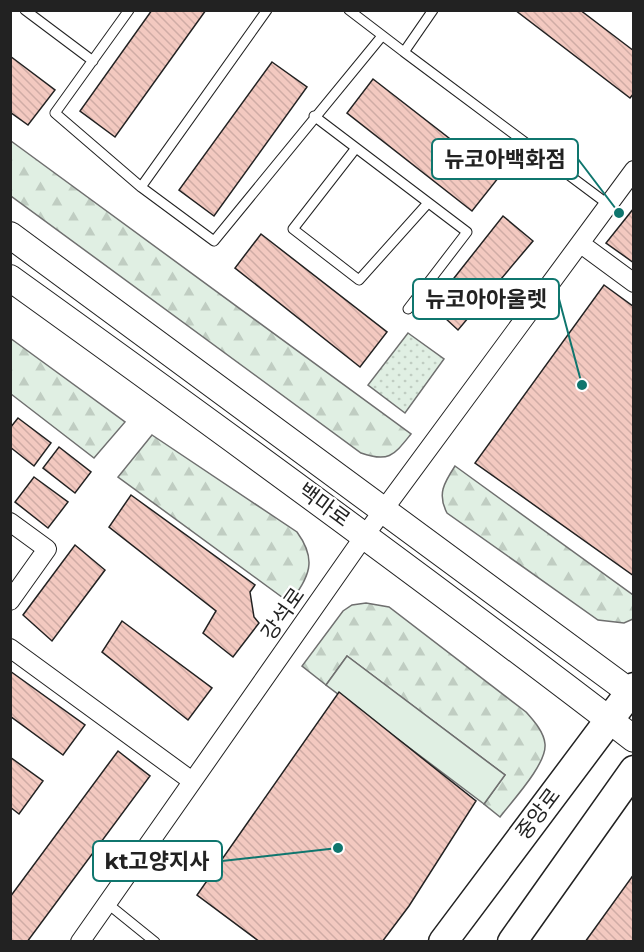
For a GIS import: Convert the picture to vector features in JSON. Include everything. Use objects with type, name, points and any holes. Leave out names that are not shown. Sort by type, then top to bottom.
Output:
[{"type":"main road","name":"백마로","points":[[10,235],[632,691]]},
{"type":"main road","name":"백마로","points":[[10,278],[366,536],[582,697],[633,739]]},
{"type":"main road","name":"중앙로","points":[[443,942],[632,691]]},
{"type":"main road","points":[[512,942],[633,770]]},
{"type":"street","name":"강석로","points":[[80,942],[366,536],[633,170]]},
{"type":"street","points":[[581,244],[633,282]]},
{"type":"street","points":[[10,522],[47,549],[10,601]]},
{"type":"street","points":[[10,648],[192,781]]},
{"type":"lane","points":[[25,10],[93,61]]},
{"type":"lane","points":[[129,10],[55,113],[141,187],[214,241],[314,116],[382,36]]},
{"type":"lane","points":[[141,187],[267,10]]},
{"type":"lane","points":[[349,10],[609,205]]},
{"type":"lane","points":[[404,52],[433,10]]},
{"type":"lane","points":[[314,116],[467,232],[408,309]]},
{"type":"lane","points":[[356,148],[293,229],[349,273],[359,280],[428,203]]},
{"type":"lane","points":[[108,904],[155,942]]},
{"type":"green space","points":[[11,141],[411,434],[395,452],[385,457],[361,453],[11,196]]},
{"type":"green space","points":[[408,333],[444,359],[405,413],[368,385]]},
{"type":"green space","points":[[10,338],[125,422],[94,458],[11,394]]},
{"type":"green space","points":[[152,435],[297,532],[304,542],[309,560],[306,576],[290,603],[118,477]]},
{"type":"green space","points":[[455,466],[633,595],[633,619],[624,623],[598,620],[447,513],[442,494]]},
{"type":"green space","points":[[366,603],[389,607],[526,712],[538,727],[545,744],[540,762],[528,782],[500,817],[484,804],[505,775],[347,656],[326,685],[302,666],[343,611],[352,605]]},
{"type":"green space","points":[[347,656],[505,775],[484,804],[326,685]]},
{"type":"building","points":[[152,10],[206,10],[115,137],[80,111]]},
{"type":"building","points":[[515,10],[580,10],[634,51],[634,93],[630,98]]},
{"type":"building","points":[[10,56],[55,90],[28,125],[10,112]]},
{"type":"building","points":[[272,62],[307,87],[214,216],[179,190]]},
{"type":"building","points":[[373,79],[499,177],[472,211],[347,113]]},
{"type":"building","points":[[634,208],[634,263],[606,243]]},
{"type":"building","points":[[503,216],[533,241],[458,330],[432,306]]},
{"type":"building","points":[[261,234],[387,332],[360,367],[235,268]]},
{"type":"building","points":[[604,285],[634,307],[634,576],[475,463]]},
{"type":"building","points":[[18,418],[51,443],[34,466],[10,447],[10,428]]},
{"type":"building","points":[[59,447],[91,472],[75,493],[43,468]]},
{"type":"building","points":[[34,477],[68,502],[48,528],[15,502]]},
{"type":"building","points":[[131,495],[255,585],[250,592],[254,617],[259,623],[233,657],[203,633],[216,611],[109,527]]},
{"type":"building","points":[[75,545],[105,570],[52,641],[23,615]]},
{"type":"building","points":[[122,621],[212,688],[188,720],[102,652]]},
{"type":"building","points":[[10,671],[85,725],[63,755],[10,716]]},
{"type":"building","points":[[339,692],[476,801],[409,906],[382,942],[260,942],[197,895]]},
{"type":"building","points":[[118,751],[150,776],[27,942],[10,942],[10,897]]},
{"type":"building","points":[[10,757],[43,781],[19,814],[10,807]]},
{"type":"building","points":[[634,874],[634,942],[585,942]]},
{"type":"place","name":"뉴코아백화점","points":[[619,213]]},
{"type":"place","name":"뉴코아아울렛","points":[[582,385]]},
{"type":"place","name":"kt고양지사","points":[[338,848]]}]
